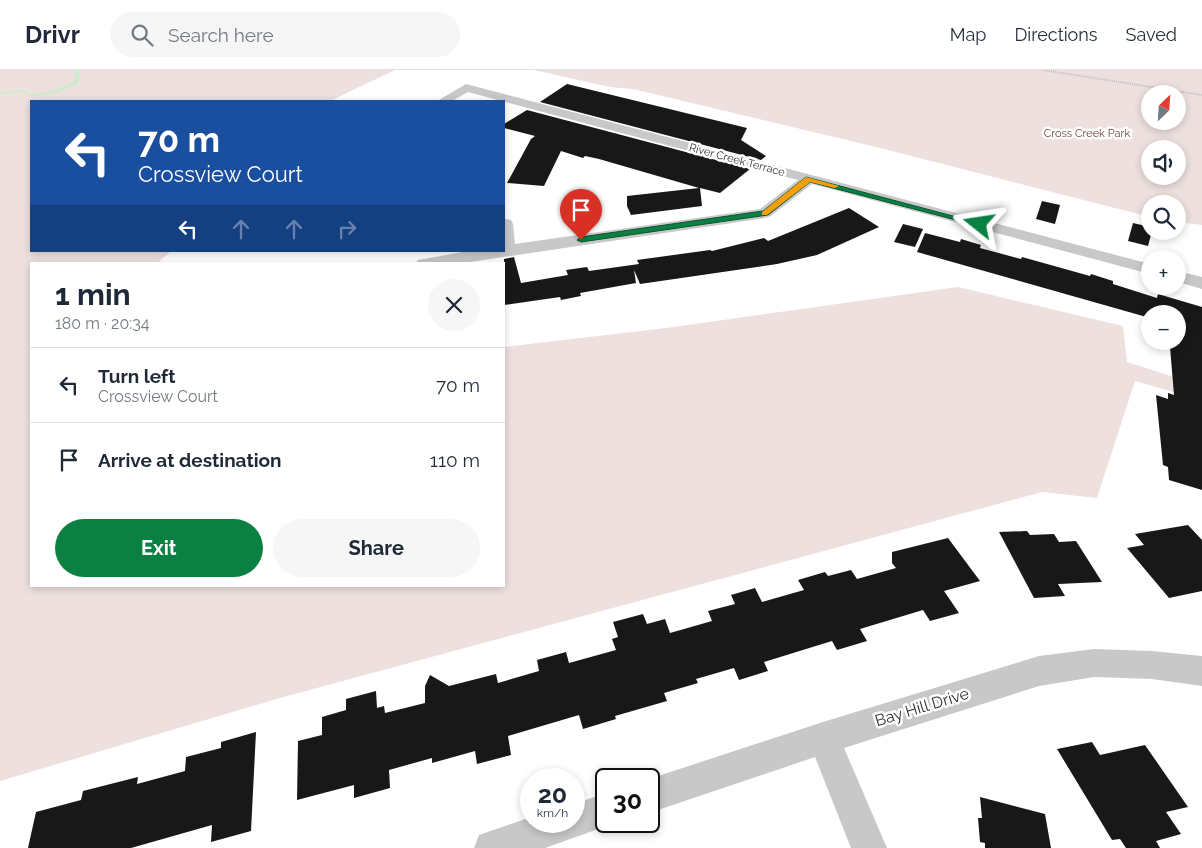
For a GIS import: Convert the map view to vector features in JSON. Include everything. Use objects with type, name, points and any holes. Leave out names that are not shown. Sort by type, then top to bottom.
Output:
[{"type":"street","name":"River Creek Terrace","points":[[445,100],[466,88],[1141,267]]},
{"type":"street","points":[[505,251],[765,213],[809,179]]},
{"type":"street","points":[[436,262],[498,252]]},
{"type":"street","points":[[1186,278],[1202,283]]},
{"type":"street","name":"Bay Hill Drive","points":[[660,792],[823,738],[1039,671],[1094,663],[1152,664],[1202,671]]},
{"type":"street","points":[[823,738],[869,848]]},
{"type":"street","points":[[492,848],[537,833]]},
{"type":"path","points":[[1043,70],[1202,95]]},
{"type":"green space","points":[[0,70],[395,70],[332,100],[30,100],[30,252],[170,252],[158,262],[30,262],[30,587],[505,587],[505,347],[674,327],[958,287],[1123,326],[1127,362],[1202,386],[1202,400],[1135,381],[1097,498],[1042,492],[280,698],[0,781]]},
{"type":"green space","name":"Cross Creek Park","points":[[534,70],[1202,70],[1202,225],[1186,223],[1186,195],[1141,195],[1141,215],[880,148],[633,89],[610,87]]},
{"type":"building","points":[[567,84],[747,128],[741,140],[766,156],[761,160],[540,102]]},
{"type":"building","points":[[527,110],[750,169],[720,193],[700,188],[702,206],[631,215],[627,206],[627,196],[699,188],[599,159],[585,156],[583,158],[561,151],[544,186],[507,183],[531,139],[535,136],[505,128],[505,123]]},
{"type":"building","points":[[1042,201],[1060,205],[1055,224],[1036,219]]},
{"type":"building","points":[[849,208],[879,227],[817,255],[777,264],[640,284],[634,270],[636,283],[580,293],[581,296],[561,300],[560,297],[505,305],[504,259],[514,257],[521,283],[568,275],[566,270],[587,267],[589,271],[639,264],[637,260],[712,251],[764,238],[768,241]]},
{"type":"building","points":[[1133,223],[1141,225],[1141,240],[1150,240],[1148,246],[1128,241]]},
{"type":"building","points":[[903,224],[923,229],[915,247],[894,242]]},
{"type":"building","points":[[925,233],[960,242],[961,239],[981,245],[980,248],[1021,259],[1022,257],[1090,276],[1091,274],[1113,281],[1113,284],[1141,293],[1141,295],[1157,298],[1158,295],[1161,295],[1202,307],[1202,490],[1169,480],[1168,467],[1163,465],[1156,395],[1168,399],[1168,393],[1174,395],[1170,350],[1186,350],[1186,305],[1141,305],[1141,315],[917,252]]},
{"type":"building","points":[[1188,525],[1202,540],[1202,591],[1169,598],[1127,548],[1144,545],[1135,534]]},
{"type":"building","points":[[1027,531],[1030,535],[1054,534],[1059,542],[1076,541],[1102,582],[1058,584],[1065,596],[1034,598],[999,532]]},
{"type":"building","points":[[948,538],[980,581],[944,591],[959,613],[930,621],[923,610],[860,629],[867,641],[837,650],[832,641],[764,662],[768,671],[739,680],[734,668],[696,679],[698,683],[664,693],[667,701],[615,716],[616,719],[583,729],[579,715],[508,736],[511,755],[477,764],[475,751],[432,763],[432,758],[389,770],[390,788],[354,798],[354,785],[297,800],[298,741],[322,735],[322,717],[346,710],[346,699],[376,691],[377,708],[384,706],[385,713],[425,703],[425,686],[430,675],[449,686],[496,674],[498,683],[539,671],[537,660],[566,652],[569,663],[616,650],[612,639],[618,637],[613,622],[643,614],[647,624],[665,619],[670,633],[712,621],[708,611],[735,604],[731,595],[755,588],[762,602],[804,590],[798,580],[825,572],[828,576],[851,570],[857,579],[896,568],[892,563],[892,552]]},
{"type":"building","points":[[256,732],[251,831],[211,842],[212,825],[131,848],[28,848],[36,812],[81,800],[83,791],[138,777],[137,784],[185,771],[186,757],[221,748],[221,742]]},
{"type":"building","points":[[1092,742],[1100,755],[1145,745],[1188,807],[1166,812],[1181,834],[1156,841],[1160,848],[1126,848],[1120,839],[1112,840],[1057,749]]},
{"type":"building","points":[[980,797],[1045,814],[1051,848],[985,848],[985,843],[980,842],[978,818],[982,818]]},
{"type":"waterway","points":[[0,93],[22,91],[33,95],[55,92],[76,83],[78,73],[75,70]]},
{"type":"slow traffic","points":[[764,213],[809,179],[835,186]]},
{"type":"route","points":[[581,240],[765,213],[809,179],[979,224]]}]
